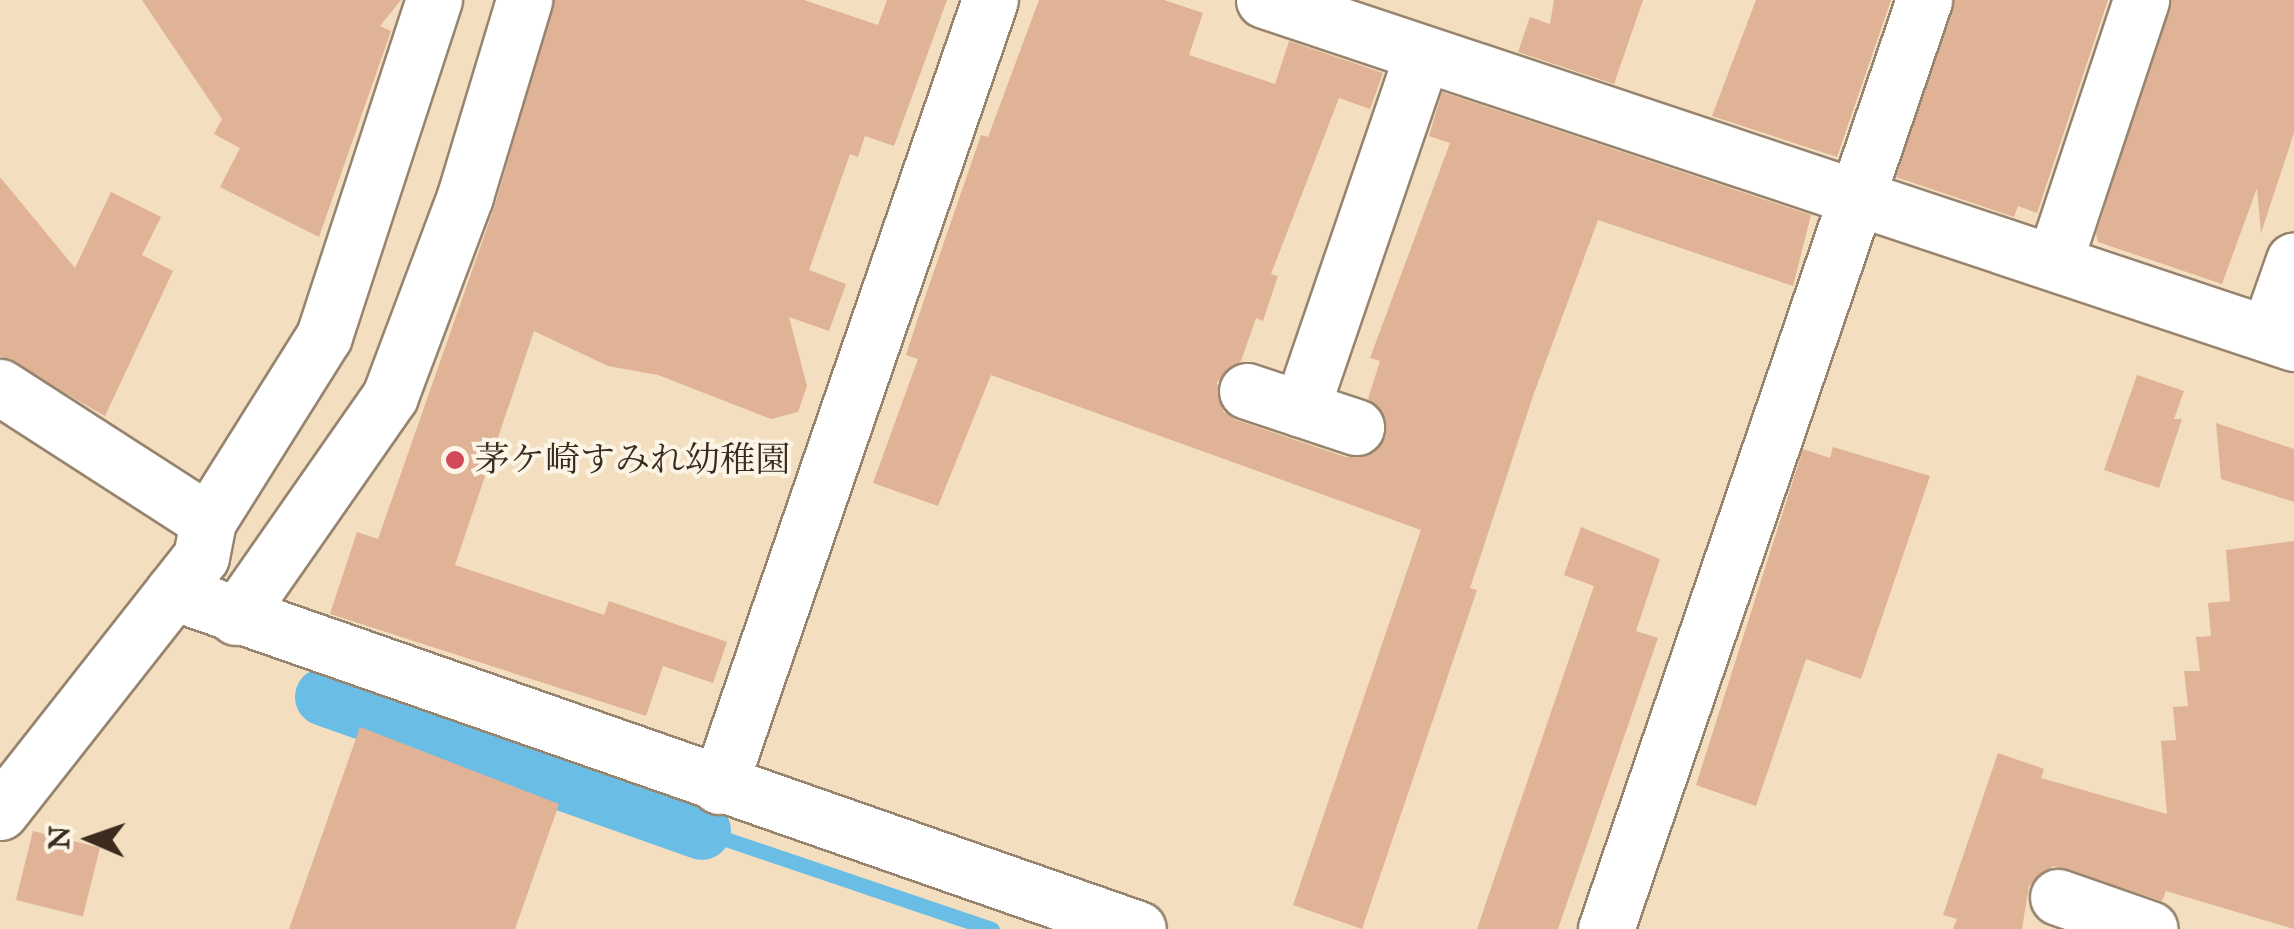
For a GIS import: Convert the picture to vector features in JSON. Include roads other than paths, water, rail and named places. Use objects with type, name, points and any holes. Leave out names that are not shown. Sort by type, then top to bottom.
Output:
[{"type":"street","points":[[0,812],[201,557],[208,521],[324,336],[434,0]]},
{"type":"street","points":[[236,617],[390,396],[465,196],[524,0]]},
{"type":"street","points":[[719,786],[990,0]]},
{"type":"street","points":[[1264,0],[1856,202],[1890,206],[2281,338],[2294,260]]},
{"type":"street","points":[[1606,929],[1924,0]]},
{"type":"street","points":[[2054,262],[2141,0]]},
{"type":"street","points":[[1301,409],[1422,55]]},
{"type":"street","points":[[0,387],[208,521]]},
{"type":"street","points":[[1247,391],[1356,427]]},
{"type":"street","points":[[173,592],[719,786],[1138,929]]},
{"type":"street","points":[[2058,897],[2128,925]]},
{"type":"waterway","points":[[324,697],[702,831]]},
{"type":"waterway","points":[[702,831],[992,929]]},
{"type":"place","name":"茅ケ崎すみれ幼稚園","points":[[455,460]]}]
